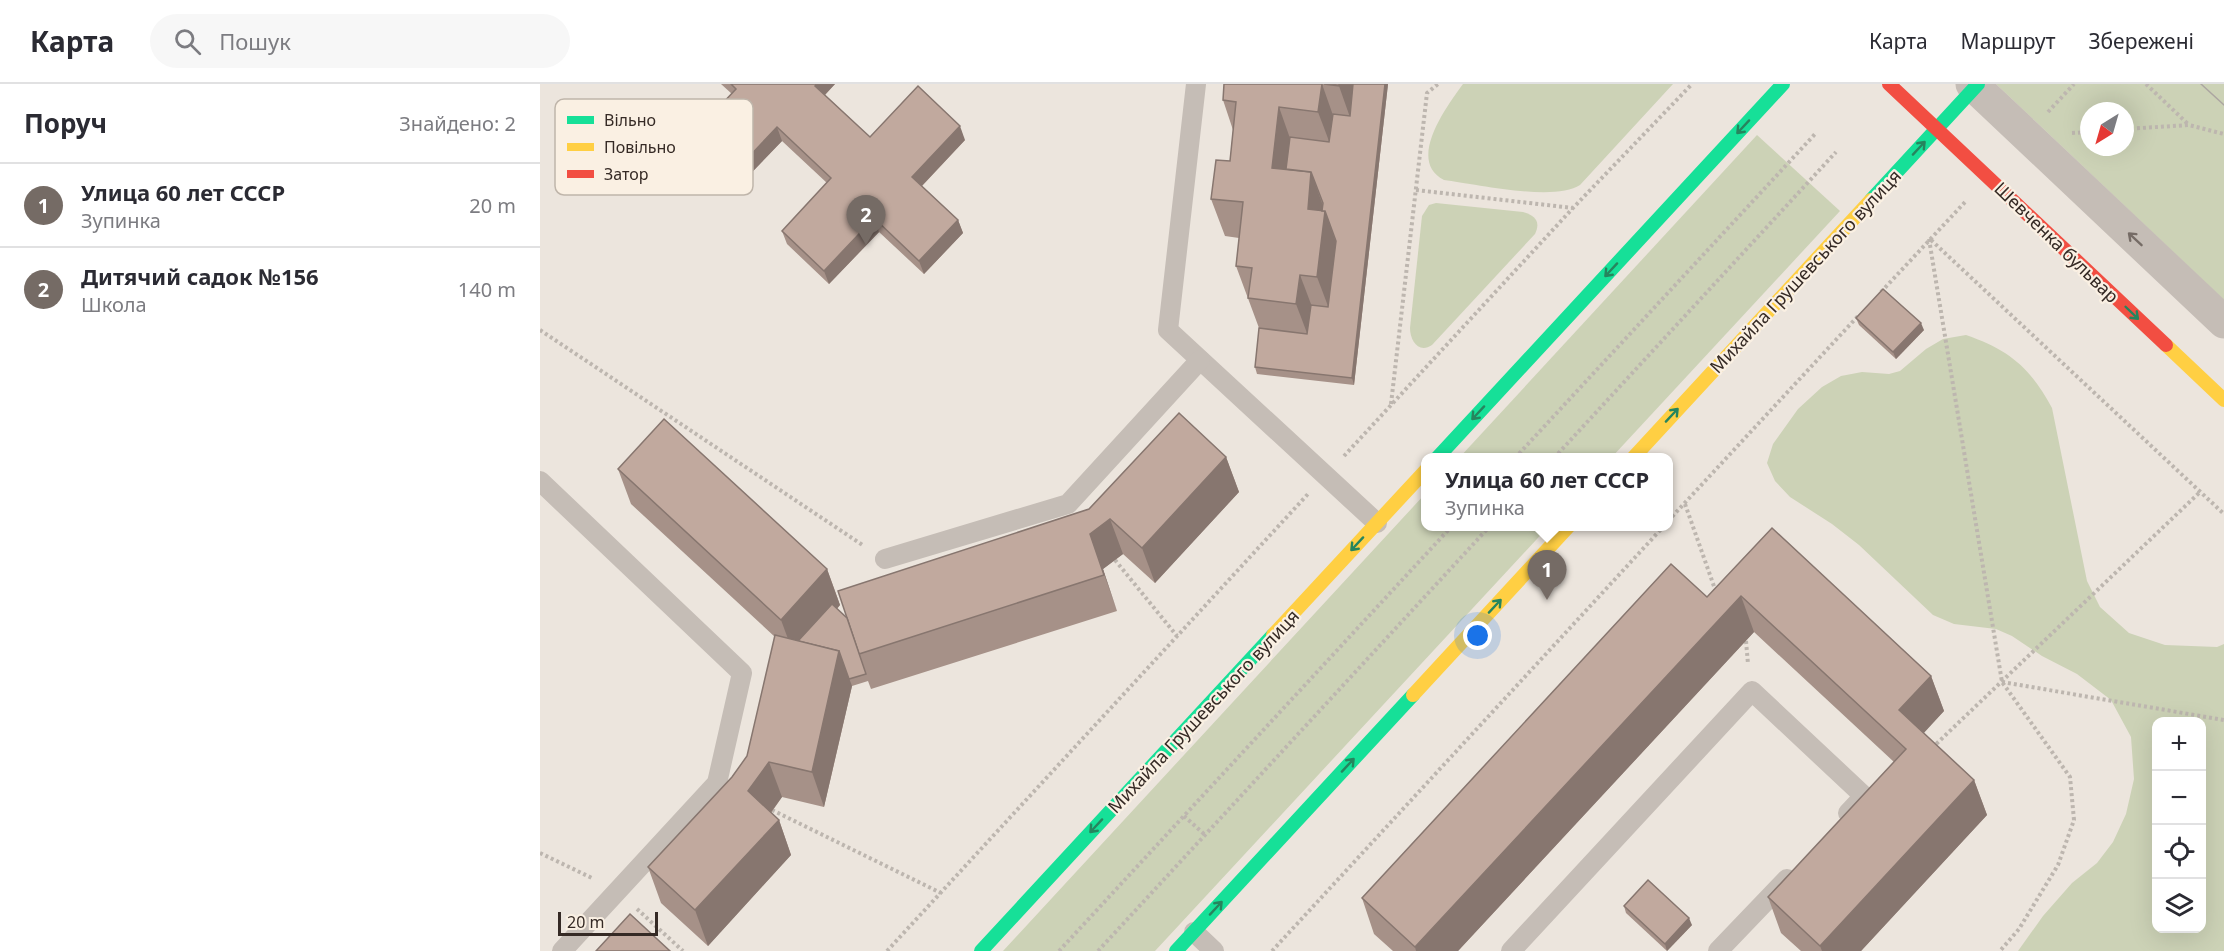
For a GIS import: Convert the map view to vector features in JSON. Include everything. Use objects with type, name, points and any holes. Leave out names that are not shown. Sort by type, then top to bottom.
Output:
[{"type":"street","points":[[1442,453],[1783,84]]},
{"type":"street","name":"Шевченка бульвар","points":[[1889,84],[2224,400]]},
{"type":"street","points":[[1975,85],[2224,322]]},
{"type":"street","name":"Михайла Грушевського вулиця","points":[[1638,453],[1975,85]]},
{"type":"street","name":"Михайла Грушевського вулиця","points":[[981,951],[1421,474]]},
{"type":"street","points":[[1176,951],[1564,531]]},
{"type":"lane","points":[[1196,84],[1168,330],[1377,523]]},
{"type":"lane","points":[[885,560],[1068,504],[1200,360]]},
{"type":"lane","points":[[540,481],[742,673],[717,783],[562,951]]},
{"type":"lane","points":[[1511,951],[1752,692],[1864,796],[1833,829]]},
{"type":"lane","points":[[1718,951],[1802,863]]},
{"type":"lane","points":[[1194,932],[1214,951]]},
{"type":"path","points":[[1391,404],[1427,93],[1438,84]]},
{"type":"path","points":[[887,951],[1391,404],[1692,84]]},
{"type":"path","points":[[2044,117],[2074,84]]},
{"type":"path","points":[[2145,84],[2189,125]]},
{"type":"path","points":[[2134,128],[2189,125],[2224,134]]},
{"type":"path","points":[[1520,453],[1815,133]]},
{"type":"path","points":[[1559,453],[1836,152]]},
{"type":"path","points":[[1416,190],[1573,208]]},
{"type":"path","points":[[1881,292],[1972,195]]},
{"type":"path","points":[[1929,239],[2224,514]]},
{"type":"path","points":[[1929,239],[2002,682],[2070,777],[2074,820],[2058,865],[2019,929],[2000,951]]},
{"type":"path","points":[[1673,517],[1864,310]]},
{"type":"path","points":[[540,330],[885,560]]},
{"type":"path","points":[[1931,749],[2200,492]]},
{"type":"path","points":[[1685,504],[1720,602]]},
{"type":"path","points":[[1059,951],[1447,531]]},
{"type":"path","points":[[1098,951],[1485,531]]},
{"type":"path","points":[[1272,951],[1659,531]]},
{"type":"path","points":[[1115,560],[1178,636]]},
{"type":"path","points":[[2002,682],[2224,720]]},
{"type":"path","points":[[772,810],[941,893]]},
{"type":"path","points":[[1184,816],[1205,835]]},
{"type":"path","points":[[540,853],[618,890],[683,951]]},
{"type":"green space","points":[[1463,84],[1673,84],[1580,185],[1568,190],[1534,192],[1444,180],[1433,171],[1429,160],[1429,147],[1433,133]]},
{"type":"green space","points":[[1996,84],[2224,84],[2224,300]]},
{"type":"green space","points":[[1757,135],[1840,211],[1616,453],[1464,453]]},
{"type":"green space","points":[[1436,203],[1523,212],[1534,217],[1537,226],[1535,234],[1432,345],[1423,348],[1416,345],[1410,328],[1422,216],[1429,205]]},
{"type":"green space","points":[[1966,335],[1994,347],[2017,362],[2044,394],[2052,408],[2087,581],[2100,607],[2129,633],[2165,645],[2217,647],[2224,644],[2224,951],[2018,951],[2043,916],[2072,883],[2097,863],[2113,842],[2126,814],[2134,779],[2131,737],[2111,700],[2077,674],[1996,629],[1954,624],[1933,615],[1859,545],[1832,524],[1790,497],[1775,481],[1767,463],[1773,444],[1798,409],[1822,387],[1841,376],[1862,372],[1889,374],[1900,371],[1926,349],[1943,339]]},
{"type":"green space","points":[[1421,498],[1421,531],[1544,531],[1155,951],[1003,951]]},
{"type":"building","points":[[731,84],[817,84],[815,86],[870,137],[918,86],[960,126],[912,177],[958,220],[919,261],[874,218],[824,271],[782,231],[831,178],[777,127],[753,152],[753,99],[727,99],[736,89]]},
{"type":"building","points":[[1224,84],[1322,84],[1318,112],[1279,107],[1272,168],[1311,172],[1308,209],[1325,211],[1317,277],[1300,275],[1296,304],[1248,298],[1252,268],[1236,266],[1243,202],[1211,199],[1216,160],[1230,161],[1236,102],[1223,100]]},
{"type":"building","points":[[1353,84],[1385,84],[1352,378],[1255,367],[1259,328],[1307,334],[1311,305],[1328,307],[1336,241],[1325,211],[1322,211],[1323,203],[1311,172],[1286,169],[1290,137],[1329,142],[1333,114],[1350,116]]},
{"type":"building","points":[[1883,289],[1921,323],[1893,352],[1856,318]]},
{"type":"building","points":[[1179,413],[1226,457],[1142,548],[1110,519],[1090,534],[1104,575],[859,654],[838,591],[1089,509]]},
{"type":"building","points":[[664,419],[827,569],[781,620],[618,469]]},
{"type":"building","points":[[1772,528],[1931,676],[1899,710],[1974,780],[1820,946],[1768,897],[1906,749],[1741,596],[1415,947],[1362,898],[1671,564],[1707,597]]},
{"type":"building","points":[[832,604],[847,618],[866,674],[849,679],[839,651],[798,641]]},
{"type":"building","points":[[775,635],[839,651],[812,772],[769,762],[748,791],[779,820],[695,910],[648,867],[732,777],[747,756]]},
{"type":"building","points":[[1648,880],[1689,918],[1665,944],[1624,906]]},
{"type":"building","points":[[630,914],[670,951],[596,951]]},
{"type":"tram line","points":[[2201,84],[2224,105]]},
{"type":"traffic: fast","points":[[1442,453],[1783,84]]},
{"type":"traffic: fast","points":[[1871,200],[1978,84]]},
{"type":"traffic: fast","points":[[981,951],[1273,635]]},
{"type":"traffic: fast","points":[[1176,951],[1413,695]]},
{"type":"traffic: slow","points":[[1638,453],[1871,200]]},
{"type":"traffic: slow","points":[[2166,345],[2224,400]]},
{"type":"traffic: slow","points":[[1273,635],[1421,475]]},
{"type":"traffic: slow","points":[[1413,695],[1564,531]]},
{"type":"traffic: jam","points":[[1889,84],[2166,345]]},
{"type":"place","name":"Дитячий садок №156","points":[[866,245]]},
{"type":"place","name":"Улица 60 лет СССР","points":[[1547,600]]}]
